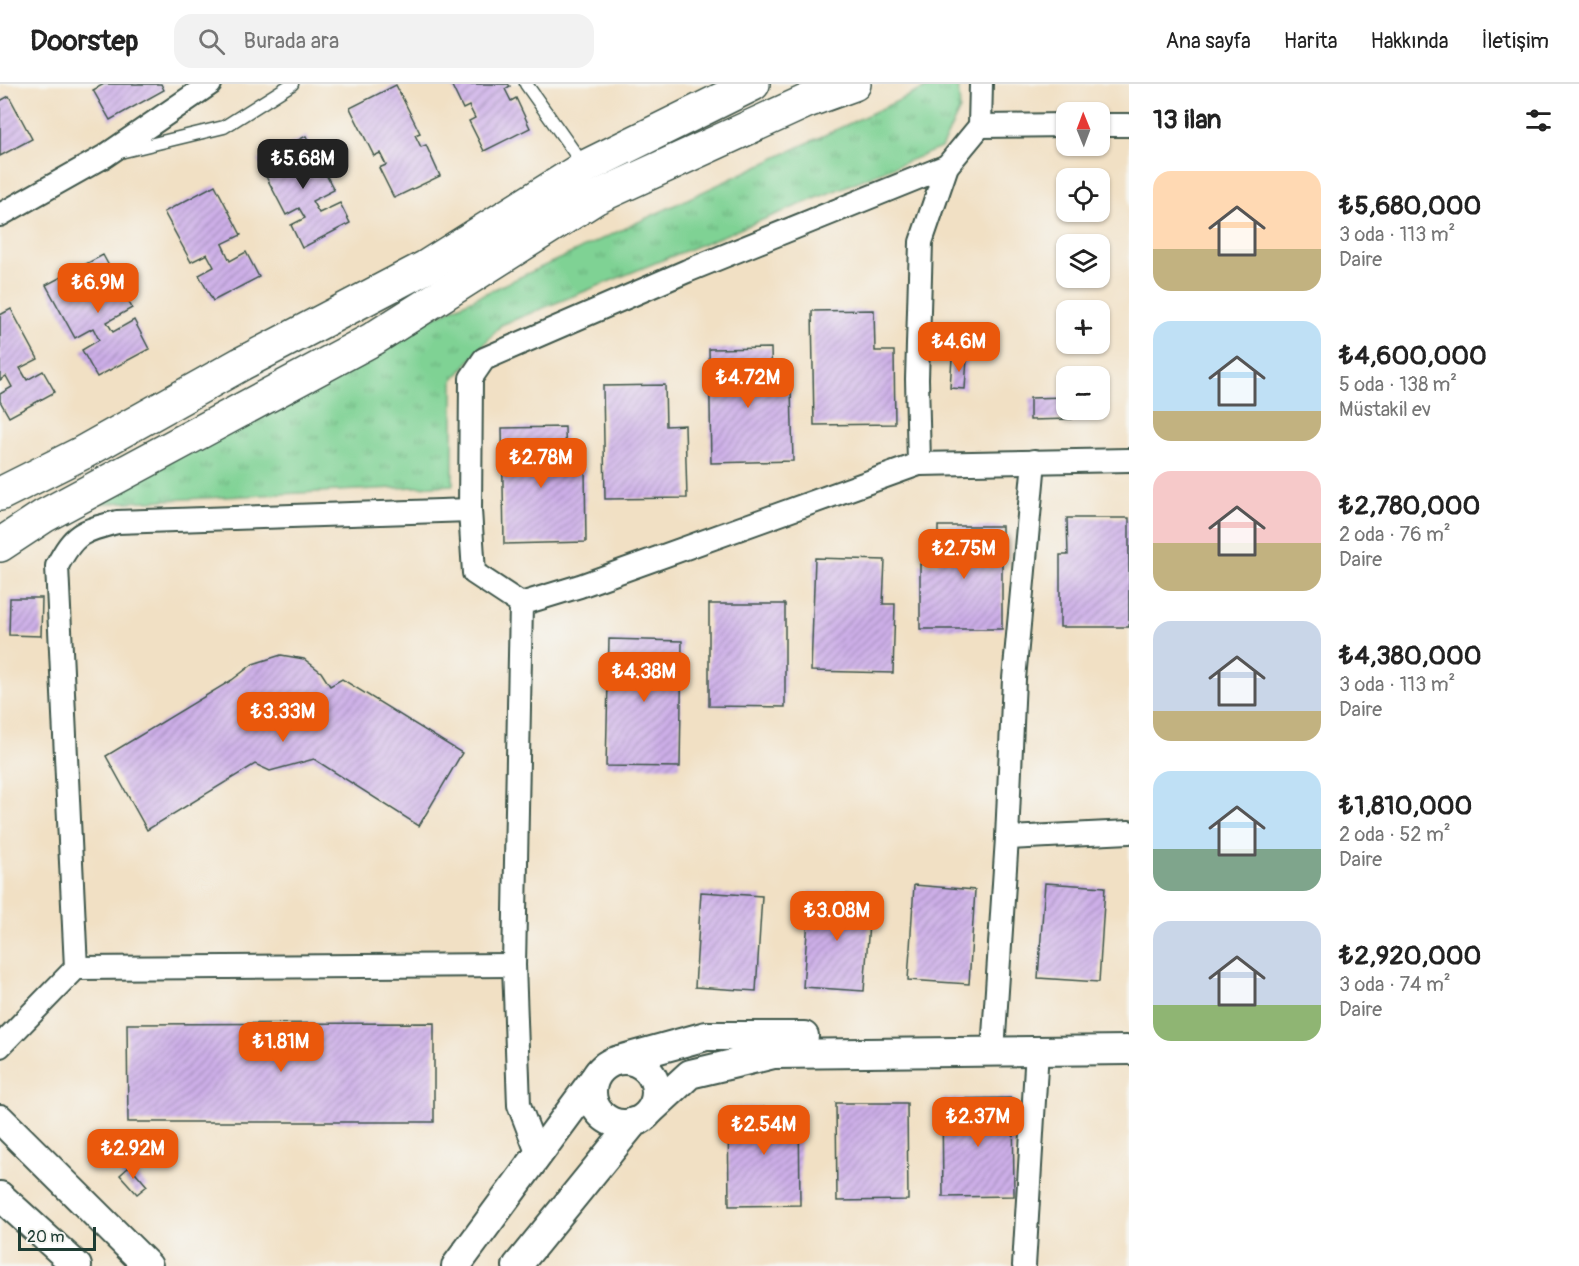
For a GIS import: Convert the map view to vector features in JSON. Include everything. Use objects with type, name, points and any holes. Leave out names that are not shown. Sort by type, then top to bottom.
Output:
[{"type":"main road","points":[[0,494],[82,453],[241,364],[426,267],[585,166],[753,84]]},
{"type":"main road","points":[[0,545],[44,516],[374,339],[595,198],[807,101],[854,84]]},
{"type":"street","points":[[0,215],[105,156],[210,84]]},
{"type":"street","points":[[919,464],[917,379],[921,242],[947,166],[980,126],[981,84]]},
{"type":"street","points":[[980,126],[1056,125]]},
{"type":"street","points":[[1110,125],[1129,125]]},
{"type":"street","points":[[521,604],[474,573],[470,510],[471,378],[484,359],[687,271],[947,166]]},
{"type":"street","points":[[993,1051],[1007,838],[1014,679],[1034,460]]},
{"type":"street","points":[[521,604],[580,586],[919,464],[1034,460],[1129,460]]},
{"type":"street","points":[[76,968],[57,566],[68,544],[87,530],[117,522],[470,510]]},
{"type":"street","points":[[521,604],[514,965],[519,1105],[538,1155]]},
{"type":"street","points":[[1007,838],[1129,832]]},
{"type":"street","points":[[0,1046],[76,968],[514,965]]},
{"type":"street","points":[[456,1266],[594,1079],[608,1064],[706,1036],[863,1036],[952,1052]]},
{"type":"street","points":[[1023,1266],[1037,1050]]},
{"type":"street","points":[[518,1266],[643,1116],[690,1074],[774,1054],[1129,1050]]},
{"type":"street","points":[[619,1060],[629,1060],[648,1070],[656,1089],[643,1116]]},
{"type":"street","points":[[594,1079],[593,1100],[597,1110],[614,1122],[643,1116]]},
{"type":"street","points":[[0,1119],[148,1266]]},
{"type":"street","points":[[0,1196],[77,1266]]},
{"type":"lane","points":[[105,156],[224,127],[292,84]]},
{"type":"lane","points":[[526,84],[585,166]]},
{"type":"green space","points":[[934,84],[958,84],[960,109],[941,148],[501,325],[453,380],[453,485],[90,504],[396,335]]},
{"type":"building","points":[[104,84],[161,84],[164,90],[110,120],[93,90]]},
{"type":"building","points":[[451,84],[508,84],[510,86],[505,89],[511,101],[516,98],[530,128],[484,151],[469,121],[475,118],[469,106],[463,109]]},
{"type":"building","points":[[396,85],[420,133],[415,135],[421,147],[426,145],[440,176],[394,198],[379,168],[386,165],[380,153],[374,156],[350,108]]},
{"type":"building","points":[[9,96],[32,139],[0,156],[0,101]]},
{"type":"building","points":[[306,136],[334,190],[312,201],[319,213],[340,203],[350,223],[302,248],[291,225],[305,218],[299,208],[286,215],[258,161]]},
{"type":"building","points":[[215,185],[241,235],[222,244],[230,261],[246,252],[259,277],[213,301],[199,275],[214,267],[207,254],[191,262],[164,212]]},
{"type":"building","points":[[103,255],[132,308],[107,322],[113,332],[134,320],[149,349],[97,377],[82,350],[99,340],[93,328],[75,338],[46,285]]},
{"type":"building","points":[[11,309],[38,359],[20,368],[27,380],[43,371],[55,392],[9,417],[0,401],[0,394],[12,387],[6,376],[0,380],[0,315]]},
{"type":"building","points":[[874,310],[875,351],[894,351],[895,424],[814,425],[812,311]]},
{"type":"building","points":[[771,348],[772,389],[791,389],[793,461],[711,463],[709,349]]},
{"type":"building","points":[[952,358],[967,358],[965,389],[950,388]]},
{"type":"building","points":[[665,385],[666,426],[685,425],[687,498],[605,499],[603,386]]},
{"type":"building","points":[[1056,397],[1056,419],[1030,420],[1030,398]]},
{"type":"building","points":[[565,427],[566,469],[585,468],[586,542],[504,544],[502,428]]},
{"type":"building","points":[[1067,518],[1129,518],[1129,627],[1060,627],[1060,555],[1068,555]]},
{"type":"building","points":[[938,526],[1002,526],[1002,629],[920,629],[920,564],[938,564]]},
{"type":"building","points":[[815,558],[885,560],[883,604],[895,604],[893,673],[811,671]]},
{"type":"building","points":[[10,598],[42,598],[41,636],[9,635]]},
{"type":"building","points":[[709,604],[785,604],[785,707],[709,706]]},
{"type":"building","points":[[609,639],[682,641],[680,767],[606,766]]},
{"type":"building","points":[[281,655],[304,659],[321,672],[330,686],[342,679],[462,753],[419,826],[314,759],[270,771],[255,764],[147,830],[106,756],[232,680],[253,664]]},
{"type":"building","points":[[1045,883],[1105,887],[1099,982],[1038,978]]},
{"type":"building","points":[[914,885],[975,890],[969,984],[908,980]]},
{"type":"building","points":[[701,892],[762,896],[756,991],[695,987]]},
{"type":"building","points":[[810,892],[871,896],[864,991],[803,987]]},
{"type":"building","points":[[434,1023],[434,1122],[128,1122],[127,1024]]},
{"type":"building","points":[[1013,1098],[1014,1196],[943,1197],[942,1099]]},
{"type":"building","points":[[836,1103],[907,1103],[908,1200],[837,1201]]},
{"type":"building","points":[[799,1107],[800,1205],[729,1206],[728,1108]]},
{"type":"building","points":[[130,1166],[147,1186],[137,1194],[120,1175]]}]
